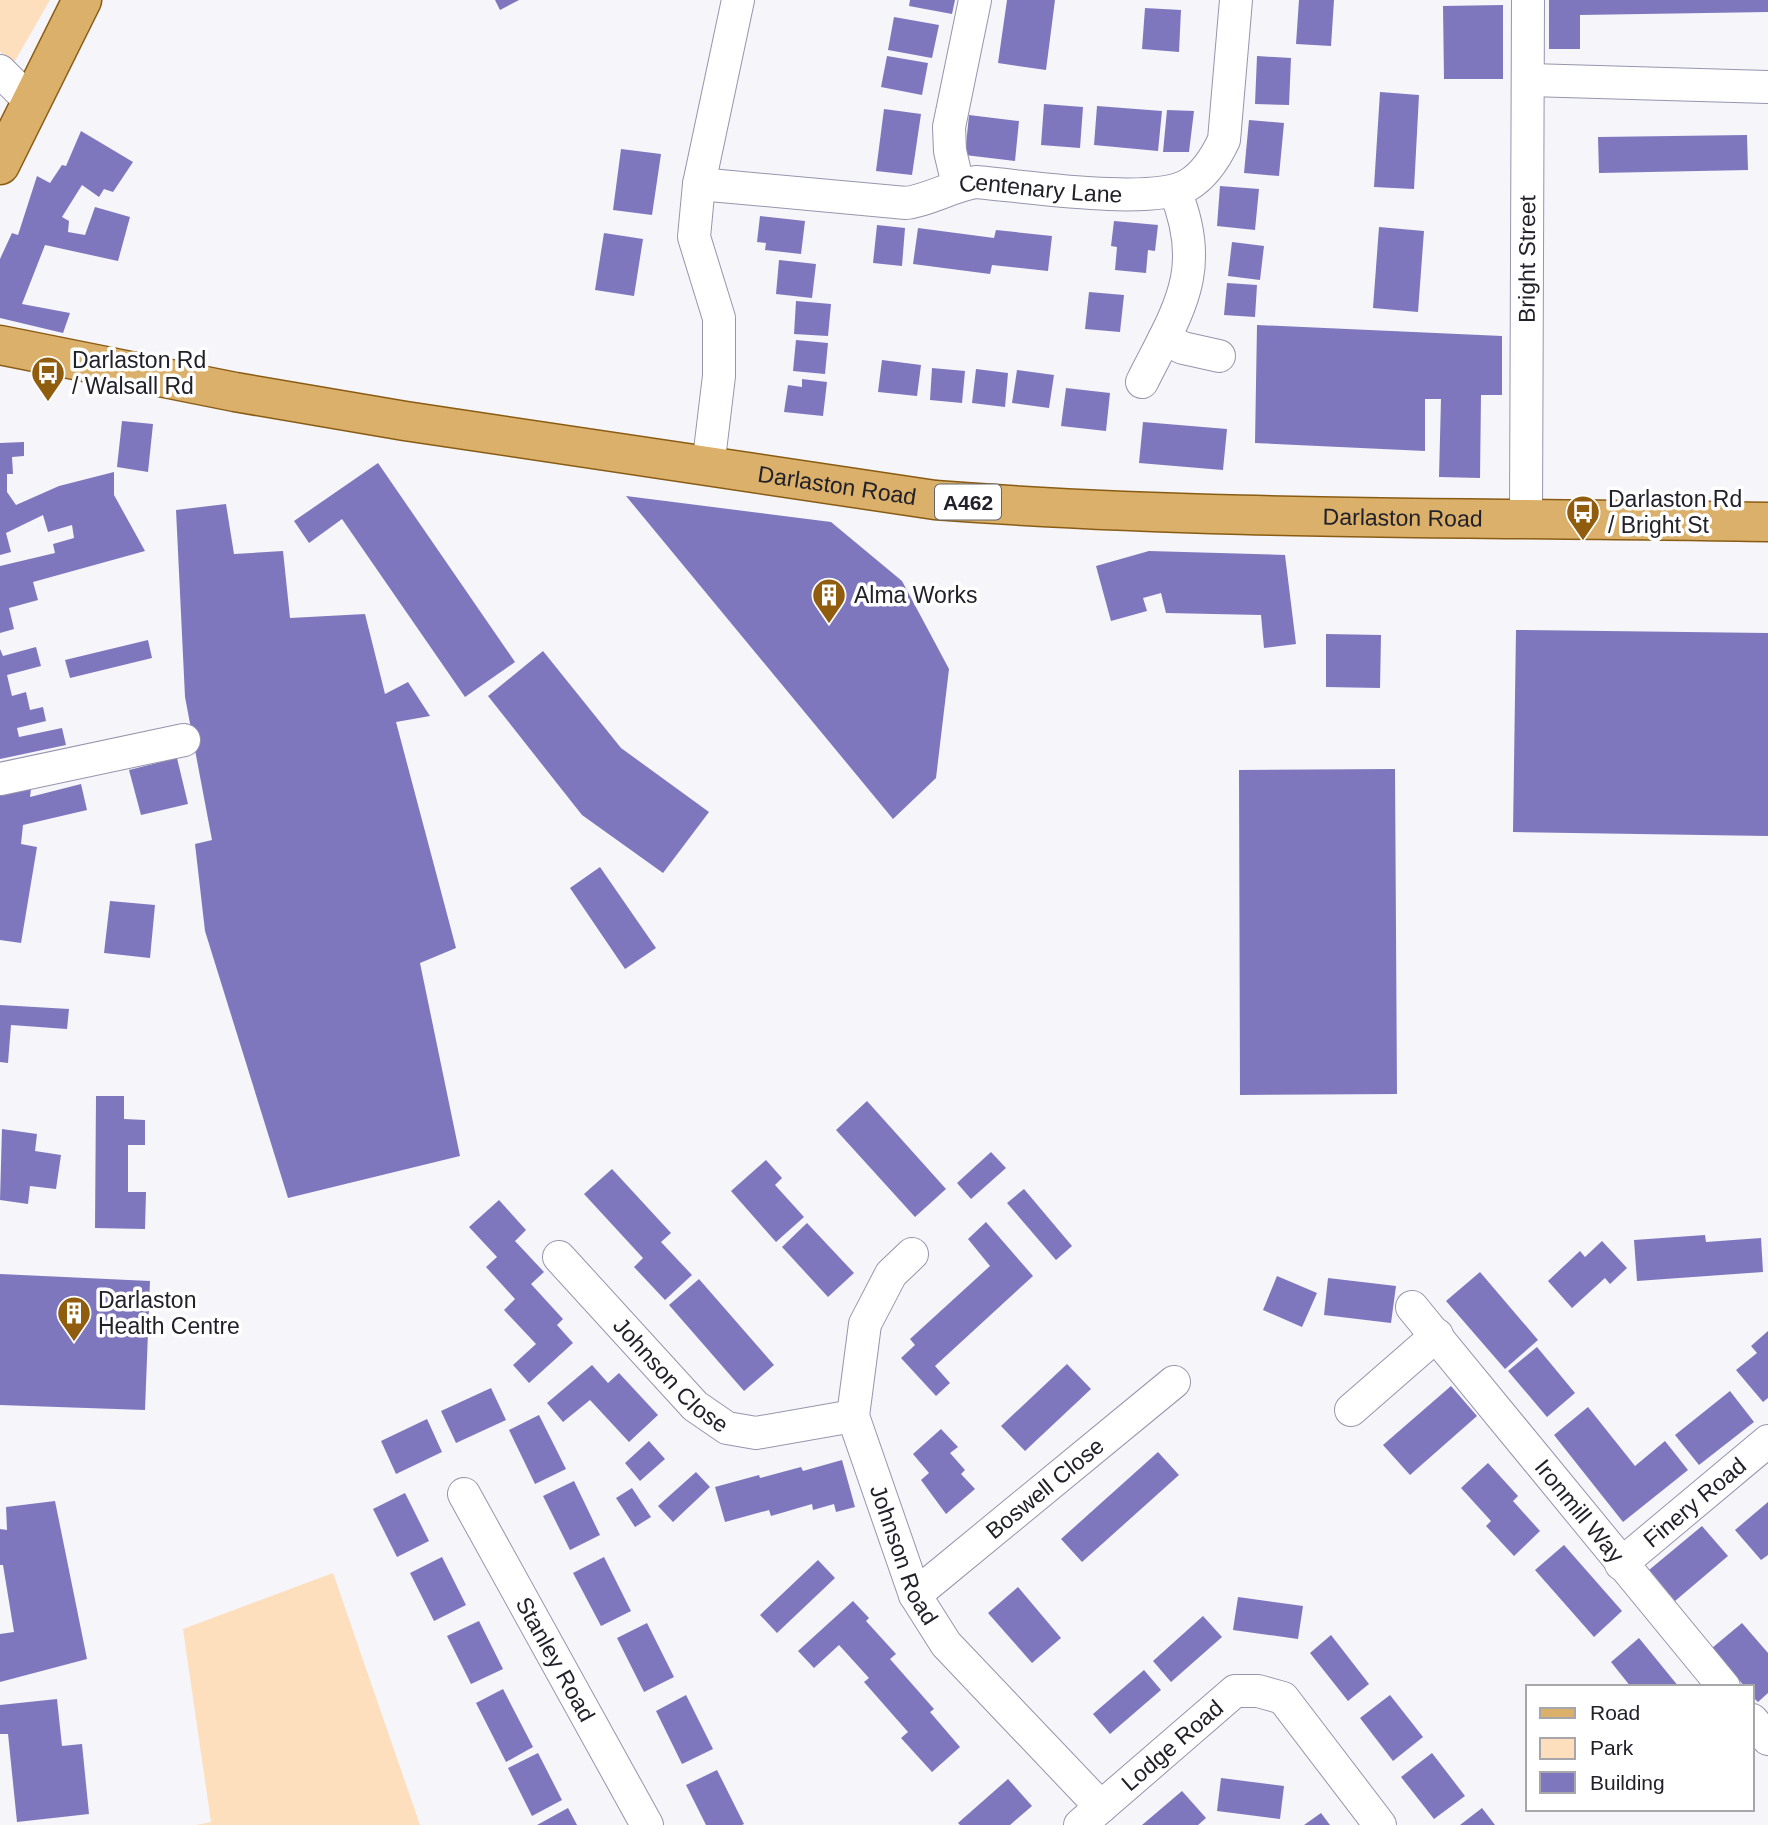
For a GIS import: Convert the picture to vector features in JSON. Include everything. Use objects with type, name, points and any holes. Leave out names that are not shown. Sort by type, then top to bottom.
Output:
[{"type":"main road","points":[[0,165],[82,0]]},
{"type":"main road","name":"Darlaston Road","points":[[0,345],[248,395],[935,500],[1024,506],[1768,522]]},
{"type":"street","points":[[708,467],[719,376],[719,317],[694,237],[699,184],[738,0]]},
{"type":"street","points":[[958,185],[950,151],[950,127],[975,0]]},
{"type":"street","name":"Centenary Lane","points":[[699,184],[905,203],[923,201],[958,185],[975,182],[1146,196],[1175,191],[1202,174],[1216,157],[1224,140],[1236,0]]},
{"type":"street","name":"Bright Street","points":[[1526,518],[1530,80],[1528,0]]},
{"type":"street","points":[[0,71],[30,101]]},
{"type":"street","points":[[1530,80],[1768,87]]},
{"type":"street","points":[[1142,382],[1164,339],[1190,275],[1189,236],[1175,191]]},
{"type":"street","points":[[1164,339],[1183,348],[1219,356]]},
{"type":"street","points":[[0,779],[184,740]]},
{"type":"street","name":"Johnson Road","points":[[912,1254],[891,1274],[865,1324],[853,1416],[915,1595],[946,1644],[1090,1816]]},
{"type":"street","name":"Johnson Close","points":[[559,1257],[695,1406],[727,1428],[756,1433],[853,1416]]},
{"type":"street","name":"Ironmill Way","points":[[1412,1307],[1620,1564],[1722,1685]]},
{"type":"street","points":[[1351,1410],[1437,1335]]},
{"type":"street","name":"Boswell Close","points":[[915,1595],[1174,1382]]},
{"type":"street","name":"Finery Road","points":[[1620,1564],[1768,1441]]},
{"type":"street","name":"Stanley Road","points":[[464,1494],[647,1825]]},
{"type":"street","name":"Lodge Road","points":[[1090,1816],[1235,1691],[1258,1691],[1283,1698],[1380,1825]]},
{"type":"street","points":[[1754,1722],[1768,1739]]},
{"type":"green space","points":[[0,0],[50,0],[12,66],[0,51]]},
{"type":"green space","points":[[333,1573],[420,1825],[196,1825],[211,1822],[183,1629]]},
{"type":"building","points":[[495,0],[519,0],[500,10]]},
{"type":"building","points":[[910,0],[955,0],[952,14],[909,6]]},
{"type":"building","points":[[1007,0],[1055,0],[1046,70],[998,63]]},
{"type":"building","points":[[1299,0],[1334,0],[1331,46],[1296,44]]},
{"type":"building","points":[[1549,0],[1768,0],[1768,12],[1580,15],[1580,49],[1549,49]]},
{"type":"building","points":[[1503,5],[1503,79],[1444,79],[1443,6]]},
{"type":"building","points":[[1145,8],[1181,10],[1179,52],[1142,49]]},
{"type":"building","points":[[894,17],[939,25],[932,58],[888,50]]},
{"type":"building","points":[[887,56],[928,63],[922,95],[881,87]]},
{"type":"building","points":[[1257,56],[1291,58],[1289,105],[1255,104]]},
{"type":"building","points":[[1380,92],[1419,95],[1414,189],[1374,187]]},
{"type":"building","points":[[1044,104],[1083,107],[1080,148],[1041,145]]},
{"type":"building","points":[[1097,106],[1162,111],[1158,151],[1094,145]]},
{"type":"building","points":[[884,109],[921,114],[912,175],[876,171]]},
{"type":"building","points":[[1167,110],[1194,111],[1189,152],[1163,152]]},
{"type":"building","points":[[969,115],[1019,121],[1015,161],[965,155]]},
{"type":"building","points":[[1249,120],[1284,123],[1279,176],[1244,173]]},
{"type":"building","points":[[81,131],[133,162],[113,192],[104,189],[99,197],[82,185],[62,217],[69,221],[68,232],[85,235],[95,207],[130,217],[118,261],[45,245],[22,304],[70,313],[63,333],[0,318],[0,259],[12,233],[18,235],[37,176],[50,183],[62,165],[66,166]]},
{"type":"building","points":[[1747,135],[1748,170],[1599,173],[1598,137]]},
{"type":"building","points":[[621,149],[661,154],[652,215],[613,210]]},
{"type":"building","points":[[1220,186],[1259,189],[1255,230],[1217,226]]},
{"type":"building","points":[[760,216],[805,221],[801,254],[765,250],[766,243],[757,242]]},
{"type":"building","points":[[1114,221],[1158,225],[1155,251],[1148,250],[1146,273],[1115,270],[1117,247],[1111,246]]},
{"type":"building","points":[[877,225],[905,228],[902,266],[873,263]]},
{"type":"building","points":[[1379,227],[1424,231],[1418,312],[1373,308]]},
{"type":"building","points":[[918,228],[994,238],[996,230],[1052,236],[1048,271],[992,265],[990,274],[913,264]]},
{"type":"building","points":[[604,233],[643,239],[634,296],[595,290]]},
{"type":"building","points":[[1232,242],[1264,246],[1260,280],[1228,276]]},
{"type":"building","points":[[779,260],[816,264],[812,298],[776,294]]},
{"type":"building","points":[[1227,283],[1257,285],[1255,317],[1224,315]]},
{"type":"building","points":[[1089,292],[1124,295],[1120,332],[1085,329]]},
{"type":"building","points":[[796,301],[831,304],[828,336],[794,334]]},
{"type":"building","points":[[1257,325],[1502,336],[1502,395],[1481,395],[1480,478],[1439,477],[1441,399],[1425,399],[1425,451],[1255,443]]},
{"type":"building","points":[[796,340],[828,343],[825,374],[793,371]]},
{"type":"building","points":[[882,360],[921,365],[917,396],[878,392]]},
{"type":"building","points":[[932,368],[965,371],[962,403],[930,400]]},
{"type":"building","points":[[976,369],[1008,373],[1005,407],[972,403]]},
{"type":"building","points":[[1017,370],[1054,375],[1049,408],[1012,403]]},
{"type":"building","points":[[802,379],[827,382],[823,416],[784,412],[788,385],[802,387]]},
{"type":"building","points":[[1066,388],[1110,393],[1106,431],[1061,426]]},
{"type":"building","points":[[122,421],[153,424],[148,472],[117,467]]},
{"type":"building","points":[[1143,422],[1227,429],[1223,470],[1139,463]]},
{"type":"building","points":[[24,442],[24,456],[12,457],[13,474],[7,474],[7,492],[16,505],[59,486],[114,472],[114,495],[145,551],[33,582],[38,600],[9,608],[14,629],[0,633],[0,566],[55,553],[53,544],[74,538],[72,525],[48,532],[43,515],[6,533],[11,552],[0,555],[0,443]]},
{"type":"building","points":[[378,463],[515,662],[465,697],[342,519],[309,543],[294,521]]},
{"type":"building","name":"Alma Works","points":[[626,496],[831,522],[902,581],[949,669],[936,778],[893,819]]},
{"type":"building","points":[[226,504],[234,554],[283,551],[290,618],[365,614],[385,694],[408,682],[430,716],[396,722],[456,948],[420,963],[460,1156],[288,1198],[205,931],[195,844],[212,840],[185,697],[176,510]]},
{"type":"building","points":[[1149,551],[1285,555],[1296,644],[1264,648],[1261,615],[1166,613],[1161,593],[1143,598],[1147,611],[1111,621],[1096,566]]},
{"type":"building","points":[[1516,630],[1768,633],[1768,836],[1513,832]]},
{"type":"building","points":[[1326,634],[1381,635],[1380,688],[1326,687]]},
{"type":"building","points":[[148,640],[152,658],[70,678],[65,660]]},
{"type":"building","points":[[36,647],[41,666],[7,675],[12,696],[26,692],[30,710],[43,707],[46,721],[17,728],[19,737],[62,728],[66,745],[0,759],[0,649],[3,656]]},
{"type":"building","points":[[543,651],[621,748],[709,812],[663,873],[582,815],[488,696]]},
{"type":"building","points":[[177,758],[188,804],[141,815],[129,770]]},
{"type":"building","points":[[1395,769],[1397,1094],[1240,1095],[1239,770]]},
{"type":"building","points":[[81,784],[87,810],[23,825],[21,844],[37,847],[21,943],[0,940],[0,788],[31,789],[30,797]]},
{"type":"building","points":[[600,867],[656,948],[625,969],[570,888]]},
{"type":"building","points":[[110,901],[155,905],[150,958],[104,953]]},
{"type":"building","points":[[0,1005],[69,1009],[67,1029],[11,1025],[8,1063],[0,1062]]},
{"type":"building","points":[[96,1096],[124,1096],[124,1119],[145,1120],[145,1145],[128,1145],[128,1192],[146,1192],[145,1229],[95,1228]]},
{"type":"building","points":[[867,1101],[946,1189],[915,1217],[836,1130]]},
{"type":"building","points":[[2,1129],[37,1134],[35,1151],[61,1155],[56,1189],[30,1186],[28,1204],[0,1200]]},
{"type":"building","points":[[991,1152],[1006,1168],[971,1199],[957,1183]]},
{"type":"building","points":[[766,1160],[782,1178],[775,1185],[804,1217],[776,1242],[731,1191]]},
{"type":"building","points":[[612,1169],[671,1233],[661,1242],[692,1275],[665,1300],[634,1267],[643,1258],[584,1194]]},
{"type":"building","points":[[1024,1189],[1072,1246],[1056,1260],[1007,1203]]},
{"type":"building","points":[[499,1200],[526,1230],[515,1241],[544,1272],[531,1284],[563,1319],[557,1325],[573,1343],[529,1383],[513,1365],[536,1344],[504,1310],[515,1299],[486,1267],[497,1257],[469,1227]]},
{"type":"building","points":[[986,1222],[1033,1276],[935,1366],[950,1383],[936,1396],[901,1358],[915,1345],[910,1339],[990,1266],[968,1239]]},
{"type":"building","points":[[807,1223],[854,1273],[828,1297],[782,1247]]},
{"type":"building","points":[[1705,1235],[1706,1242],[1761,1238],[1763,1272],[1637,1281],[1634,1240]]},
{"type":"building","points":[[1602,1241],[1627,1268],[1610,1284],[1605,1278],[1572,1308],[1548,1281],[1580,1251],[1585,1257]]},
{"type":"building","points":[[1480,1272],[1538,1340],[1505,1369],[1446,1301]]},
{"type":"building","name":"Darlaston Health Centre","points":[[0,1274],[150,1281],[145,1410],[0,1405]]},
{"type":"building","points":[[1277,1276],[1317,1293],[1302,1327],[1263,1310]]},
{"type":"building","points":[[1328,1278],[1396,1286],[1391,1323],[1324,1315]]},
{"type":"building","points":[[699,1279],[774,1365],[744,1391],[669,1305]]},
{"type":"building","points":[[1768,1331],[1768,1398],[1763,1402],[1736,1370],[1757,1353],[1751,1346]]},
{"type":"building","points":[[1537,1347],[1575,1393],[1547,1417],[1508,1371]]},
{"type":"building","points":[[1067,1364],[1091,1389],[1025,1451],[1001,1426]]},
{"type":"building","points":[[592,1365],[608,1383],[619,1373],[658,1415],[629,1442],[590,1400],[563,1422],[547,1403]]},
{"type":"building","points":[[1451,1386],[1477,1416],[1410,1475],[1383,1445]]},
{"type":"building","points":[[491,1388],[506,1420],[456,1443],[441,1411]]},
{"type":"building","points":[[1730,1391],[1754,1422],[1699,1465],[1675,1435]]},
{"type":"building","points":[[1588,1407],[1635,1466],[1665,1441],[1688,1470],[1623,1522],[1554,1435]]},
{"type":"building","points":[[539,1415],[566,1469],[535,1484],[509,1430]]},
{"type":"building","points":[[427,1419],[442,1452],[396,1474],[381,1441]]},
{"type":"building","points":[[941,1429],[958,1447],[950,1453],[965,1470],[961,1474],[975,1489],[946,1514],[921,1480],[929,1473],[913,1454]]},
{"type":"building","points":[[649,1441],[665,1459],[640,1481],[625,1463]]},
{"type":"building","points":[[1158,1452],[1179,1475],[1082,1562],[1061,1539]]},
{"type":"building","points":[[842,1460],[855,1507],[836,1512],[834,1504],[813,1510],[812,1504],[771,1516],[769,1510],[725,1522],[715,1487],[801,1467],[803,1471]]},
{"type":"building","points":[[1488,1463],[1518,1496],[1513,1501],[1540,1531],[1514,1556],[1486,1526],[1491,1521],[1461,1488]]},
{"type":"building","points":[[696,1472],[710,1487],[673,1522],[658,1506]]},
{"type":"building","points":[[574,1481],[600,1535],[570,1550],[543,1496]]},
{"type":"building","points":[[632,1488],[651,1517],[635,1527],[616,1498]]},
{"type":"building","points":[[405,1493],[429,1541],[397,1557],[373,1509]]},
{"type":"building","points":[[55,1501],[87,1659],[0,1682],[0,1634],[14,1632],[3,1565],[0,1565],[0,1529],[7,1530],[6,1507]]},
{"type":"building","points":[[1768,1502],[1768,1555],[1761,1560],[1735,1530]]},
{"type":"building","points":[[1702,1526],[1728,1556],[1675,1601],[1649,1570]]},
{"type":"building","points":[[1564,1545],[1622,1611],[1594,1637],[1535,1570]]},
{"type":"building","points":[[442,1557],[466,1605],[434,1621],[410,1573]]},
{"type":"building","points":[[604,1557],[631,1611],[601,1626],[573,1573]]},
{"type":"building","points":[[818,1560],[835,1578],[777,1633],[760,1615]]},
{"type":"building","points":[[1018,1587],[1061,1638],[1032,1663],[988,1613]]},
{"type":"building","points":[[1238,1597],[1303,1606],[1298,1639],[1233,1630]]},
{"type":"building","points":[[853,1601],[869,1618],[866,1621],[896,1654],[890,1659],[934,1709],[930,1712],[960,1747],[932,1772],[901,1738],[908,1732],[864,1682],[869,1678],[839,1645],[814,1668],[798,1651]]},
{"type":"building","points":[[1203,1616],[1222,1637],[1171,1682],[1153,1661]]},
{"type":"building","points":[[479,1621],[503,1669],[471,1684],[447,1636]]},
{"type":"building","points":[[647,1623],[674,1677],[644,1692],[617,1638]]},
{"type":"building","points":[[1742,1623],[1768,1653],[1768,1693],[1758,1702],[1754,1698],[1754,1685],[1743,1685],[1712,1648]]},
{"type":"building","points":[[1331,1635],[1369,1684],[1348,1701],[1310,1653]]},
{"type":"building","points":[[1639,1638],[1677,1685],[1629,1685],[1611,1662]]},
{"type":"building","points":[[1144,1670],[1161,1690],[1110,1734],[1093,1714]]},
{"type":"building","points":[[503,1689],[533,1747],[506,1762],[476,1703]]},
{"type":"building","points":[[686,1695],[713,1749],[682,1764],[656,1711]]},
{"type":"building","points":[[1390,1695],[1423,1737],[1393,1761],[1360,1718]]},
{"type":"building","points":[[57,1699],[62,1746],[82,1744],[89,1814],[17,1822],[8,1734],[0,1734],[0,1705]]},
{"type":"building","points":[[538,1753],[562,1800],[532,1816],[508,1768]]},
{"type":"building","points":[[1432,1753],[1465,1796],[1434,1819],[1401,1777]]},
{"type":"building","points":[[717,1770],[744,1824],[742,1825],[706,1825],[686,1785]]},
{"type":"building","points":[[1221,1778],[1284,1786],[1280,1819],[1217,1811]]},
{"type":"building","points":[[1008,1779],[1032,1806],[1010,1825],[958,1823]]},
{"type":"building","points":[[1182,1791],[1206,1818],[1198,1825],[1142,1825]]},
{"type":"building","points":[[568,1808],[577,1825],[537,1825]]},
{"type":"building","points":[[1482,1808],[1495,1825],[1460,1825]]},
{"type":"building","points":[[1321,1813],[1330,1825],[1304,1825]]},
{"type":"place","name":"Darlaston Rd / Walsall Rd","points":[[48,403]]},
{"type":"place","name":"Darlaston Rd / Bright St","points":[[1583,542]]},
{"type":"place","name":"Alma Works","points":[[829,625]]},
{"type":"place","name":"Darlaston Health Centre","points":[[74,1343]]}]
